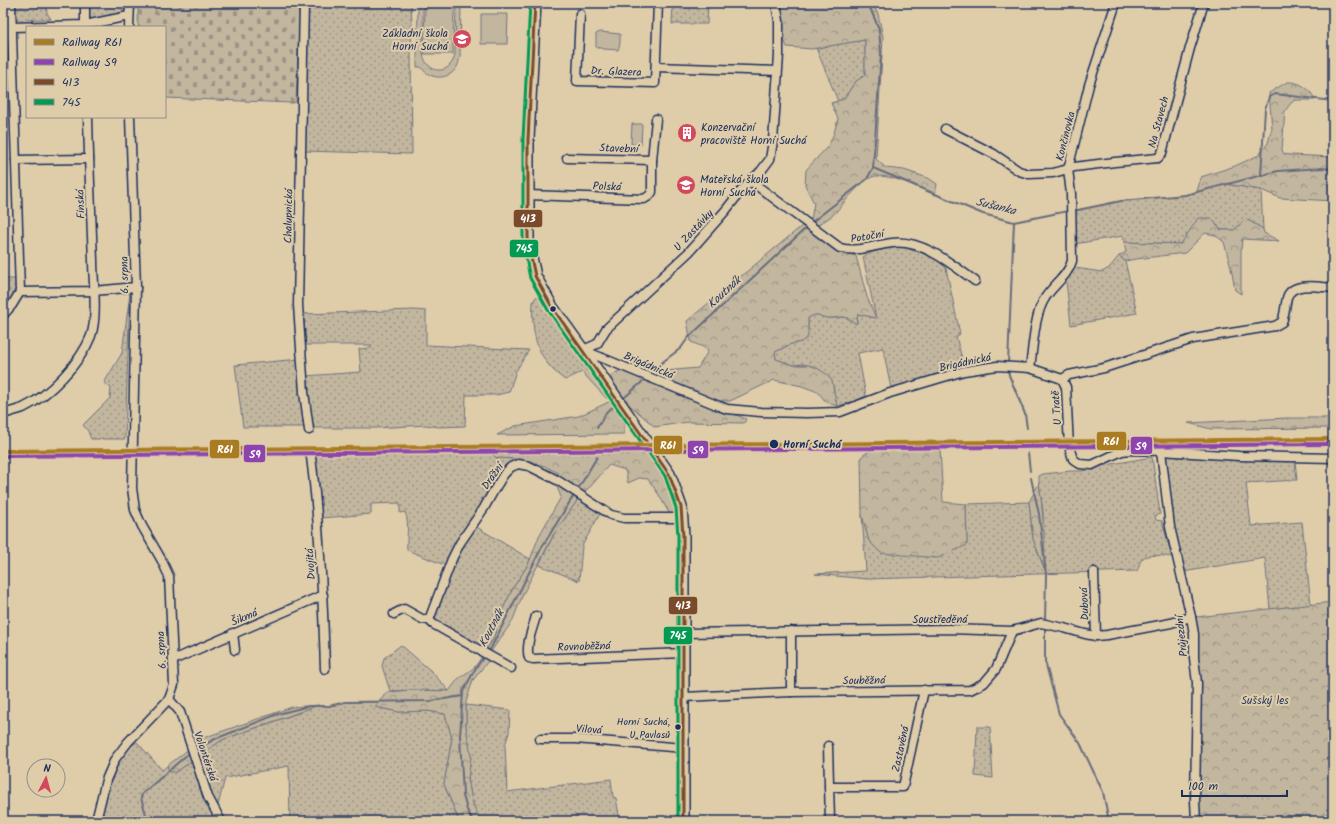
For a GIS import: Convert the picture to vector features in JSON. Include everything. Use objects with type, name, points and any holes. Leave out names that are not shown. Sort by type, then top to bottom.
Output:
[{"type":"main road","points":[[535,3],[528,139],[528,243],[535,276],[552,307],[584,350],[668,474],[678,496],[681,507],[684,633],[683,821]]},
{"type":"street","points":[[3,315],[12,305],[20,292],[11,3]]},
{"type":"street","points":[[85,3],[85,26],[129,16]]},
{"type":"street","points":[[129,26],[130,3]]},
{"type":"street","name":"Chalupnická","points":[[304,3],[298,305],[304,392],[309,430]]},
{"type":"street","points":[[656,67],[658,3]]},
{"type":"street","name":"U Zastávky","points":[[584,350],[597,344],[606,329],[689,252],[740,192],[752,182],[770,159],[775,120],[780,37],[776,3]]},
{"type":"street","name":"Končinovka","points":[[945,129],[994,154],[1019,171],[1029,174],[1053,173],[1068,169],[1089,85],[1116,3]]},
{"type":"street","name":"Na Stavech","points":[[1068,169],[1074,167],[1158,158],[1162,153],[1190,48],[1204,3]]},
{"type":"street","name":"Dr. Glazera","points":[[580,14],[577,81],[655,83],[656,67],[777,71]]},
{"type":"street","points":[[12,27],[26,27]]},
{"type":"street","name":"Finská","points":[[3,414],[24,408],[48,392],[67,373],[81,354],[90,336],[94,322],[94,291],[88,118]]},
{"type":"street","name":"6. srpna","points":[[96,821],[106,780],[115,760],[128,742],[169,699],[174,685],[169,576],[135,510],[132,488],[136,287],[130,118]]},
{"type":"street","name":"Stavební","points":[[567,158],[652,160],[656,119]]},
{"type":"street","points":[[16,160],[89,160]]},
{"type":"street","name":"Polská","points":[[528,195],[644,199],[652,192],[652,160]]},
{"type":"street","points":[[1030,368],[1039,310],[1050,290],[1070,267],[1072,261],[1071,210],[1068,169]]},
{"type":"street","name":"Potoční","points":[[752,182],[840,248],[856,250],[893,242],[909,243],[928,250],[949,262],[975,282]]},
{"type":"street","points":[[1062,379],[1069,375],[1104,368],[1193,340],[1275,326],[1282,322],[1285,314],[1287,296],[1293,289],[1307,286],[1333,288]]},
{"type":"street","points":[[20,292],[94,291],[136,287]]},
{"type":"street","name":"Brigádnická","points":[[584,350],[727,409],[761,412],[840,412],[890,393],[964,371],[997,366],[1030,368],[1062,379]]},
{"type":"street","name":"U Tratě","points":[[1062,379],[1066,387],[1070,453],[1080,464],[1092,465],[1122,451],[1130,450],[1240,456],[1333,458]]},
{"type":"street","name":"Průjezdní","points":[[1161,451],[1170,527],[1194,634],[1194,658],[1197,683],[1196,821]]},
{"type":"street","name":"Dvojitá","points":[[311,457],[317,504],[323,595],[325,669]]},
{"type":"street","name":"Drážní","points":[[429,620],[452,559],[460,543],[484,508],[500,480],[511,467],[518,464],[529,466],[557,480],[611,515],[624,518],[682,518]]},
{"type":"street","name":"Dubová","points":[[1094,572],[1096,636]]},
{"type":"street","name":"Šikmá","points":[[173,660],[323,595]]},
{"type":"street","points":[[394,614],[404,609],[422,619],[429,620],[433,624],[511,668]]},
{"type":"street","name":"Rovnoběžná","points":[[536,616],[528,655],[529,658],[533,659],[684,653]]},
{"type":"street","name":"Soustředěná","points":[[684,633],[949,629],[1012,631],[1041,623],[1096,636],[1107,636],[1191,617]]},
{"type":"street","points":[[791,631],[791,692]]},
{"type":"street","name":"Souběžná","points":[[684,697],[791,692],[970,690],[984,683],[996,669],[1012,631]]},
{"type":"street","points":[[234,633],[234,650]]},
{"type":"street","name":"Zastavěná","points":[[829,787],[903,787],[924,690]]},
{"type":"street","name":"Volontérská","points":[[169,699],[180,712],[208,797],[221,821]]},
{"type":"street","name":"Vilová","points":[[540,739],[575,739],[684,748]]},
{"type":"street","points":[[828,746],[830,821]]},
{"type":"green space","points":[[14,3],[46,3],[47,13],[51,19],[15,20]]},
{"type":"green space","points":[[88,3],[124,3],[124,13],[93,20],[88,17]]},
{"type":"green space","points":[[138,3],[300,3],[296,102],[166,98],[166,26],[138,26]]},
{"type":"green space","points":[[309,3],[411,3],[412,154],[303,151]]},
{"type":"green space","points":[[418,3],[423,3],[423,54],[425,61],[429,66],[439,70],[449,66],[453,61],[455,54],[456,3],[461,3],[460,56],[455,69],[446,76],[432,76],[421,67],[417,67]]},
{"type":"green space","points":[[425,3],[454,3],[453,54],[424,54]]},
{"type":"green space","points":[[673,3],[708,3],[707,24],[672,24]]},
{"type":"green space","points":[[780,3],[872,3],[878,14],[883,37],[876,159],[886,168],[904,170],[928,178],[937,184],[935,195],[898,180],[883,176],[876,176],[865,181],[859,186],[829,218],[817,226],[811,220],[814,203],[805,185],[806,170],[829,145],[834,133],[838,119],[831,103],[844,99],[855,82],[865,75],[865,40],[812,49],[787,47],[782,34]]},
{"type":"green space","points":[[481,14],[508,14],[507,44],[481,44]]},
{"type":"green space","points":[[600,32],[620,34],[618,50],[596,47],[596,34]]},
{"type":"green space","points":[[865,40],[865,75],[855,82],[844,99],[838,101],[816,48]]},
{"type":"green space","points":[[1287,82],[1304,86],[1311,92],[1315,100],[1295,100],[1285,111],[1282,150],[1284,154],[1290,155],[1333,157],[1333,201],[1280,198],[1261,190],[1226,184],[1197,192],[1201,177],[1235,166],[1259,155],[1268,143],[1272,128],[1269,93]]},
{"type":"green space","points":[[632,124],[642,124],[641,145],[631,144]]},
{"type":"green space","points":[[1226,184],[1261,190],[1263,229],[1246,219],[1234,230],[1221,230],[1211,218],[1181,244],[1124,242],[1123,236],[1074,244],[1072,211],[1121,201],[1185,195]]},
{"type":"green space","points":[[1198,218],[1211,218],[1221,230],[1234,230],[1246,219],[1263,229],[1264,233],[1279,241],[1242,239],[1241,294],[1235,290],[1224,242],[1215,235],[1205,233],[1185,253],[1125,261],[1119,256],[1126,252],[1124,242],[1181,244]]},
{"type":"green space","points":[[803,225],[834,250],[856,256],[867,297],[876,318],[858,314],[856,324],[845,317],[825,318],[817,315],[812,316],[808,318],[807,338],[801,342],[791,344],[775,352],[776,359],[793,365],[809,365],[828,375],[832,381],[837,406],[826,402],[818,392],[802,386],[774,380],[730,401],[718,401],[662,377],[664,371],[698,368],[708,351],[691,342],[687,321]]},
{"type":"green space","points":[[906,247],[913,251],[918,251],[935,258],[946,268],[960,334],[956,337],[964,365],[961,370],[891,389],[883,348],[858,353],[866,396],[837,406],[832,381],[817,368],[803,364],[793,365],[776,359],[775,352],[791,344],[801,342],[808,328],[808,318],[812,316],[817,315],[825,318],[842,317],[856,324],[858,314],[876,318],[863,257],[875,251]]},
{"type":"green space","points":[[1119,256],[1125,261],[1137,313],[1071,325],[1066,281],[1075,268],[1102,272],[1109,268]]},
{"type":"green space","points":[[3,279],[16,279],[13,296],[3,310]]},
{"type":"green space","points":[[130,293],[125,439],[91,439],[88,431],[83,425],[110,398],[111,388],[104,383],[122,353]]},
{"type":"green space","points":[[539,295],[610,396],[607,399],[582,372],[565,380],[548,364],[542,355],[535,336],[533,325],[533,302]]},
{"type":"green space","points":[[414,310],[426,311],[426,345],[529,350],[516,371],[509,392],[496,395],[466,395],[465,426],[439,427],[426,425],[376,428],[315,428],[311,425],[305,376],[361,372],[359,349],[371,348],[372,345],[305,345],[304,314]]},
{"type":"green space","points":[[300,359],[306,424],[304,427],[243,427],[235,365]]},
{"type":"green space","points":[[622,369],[746,419],[744,423],[688,422],[655,427],[618,395],[612,386],[612,375]]},
{"type":"green space","points":[[613,400],[624,424],[624,434],[497,435],[515,426],[579,416]]},
{"type":"green space","points":[[1287,418],[1333,418],[1333,428],[1211,429],[1188,423]]},
{"type":"green space","points":[[940,448],[943,502],[966,504],[967,545],[938,558],[881,553],[869,541],[862,515],[861,457],[872,449]]},
{"type":"green space","points":[[648,450],[671,490],[676,506],[676,514],[669,513],[648,479],[639,478],[628,483],[625,470],[609,465],[591,486],[578,497],[554,534],[523,594],[512,622],[492,650],[488,661],[473,680],[466,702],[466,727],[471,756],[468,779],[472,801],[480,821],[459,821],[444,784],[452,738],[445,714],[428,711],[399,712],[375,707],[387,692],[413,690],[449,691],[458,679],[475,667],[494,638],[500,615],[513,588],[528,565],[539,536],[561,497],[557,487],[558,473],[545,466],[515,459],[497,458],[489,452]]},
{"type":"green space","points":[[489,452],[497,458],[515,459],[503,467],[484,499],[481,499],[483,501],[482,505],[447,566],[407,550],[408,526],[405,512],[400,513],[400,503],[371,504],[371,514],[321,518],[319,484],[313,454]]},
{"type":"green space","points":[[1169,453],[1295,461],[1297,480],[1246,483],[1251,526],[1302,522],[1311,605],[1270,609],[1265,558],[1183,572],[1171,527],[1164,456]]},
{"type":"green space","points":[[1152,457],[1160,514],[1155,516],[1156,520],[1162,521],[1172,557],[1156,555],[1144,557],[1137,571],[867,579],[815,574],[866,571],[862,515],[869,541],[967,544],[966,504],[1029,502],[1033,539],[1044,568],[1043,512],[1039,476],[1043,474],[1082,471],[1095,467]]},
{"type":"green space","points":[[1039,483],[1044,526],[1045,570],[1033,539],[1029,502]]},
{"type":"green space","points":[[578,497],[601,512],[582,546],[579,581],[539,565],[554,534]]},
{"type":"green space","points":[[475,526],[530,559],[528,565],[513,588],[500,615],[494,638],[486,650],[437,624],[433,613],[463,544]]},
{"type":"green space","name":"Sušský les","points":[[1333,602],[1333,821],[1199,821],[1196,617]]},
{"type":"green space","points":[[401,645],[431,671],[449,691],[390,691],[382,666],[384,658]]},
{"type":"green space","points":[[345,702],[379,702],[375,707],[399,712],[428,711],[445,714],[452,738],[444,784],[459,821],[290,821],[289,766],[225,778],[214,821],[121,821],[96,811],[104,804],[118,760],[126,749],[137,742],[162,770],[167,766],[170,772],[185,766],[222,740],[301,712],[309,706],[329,706]]},
{"type":"green space","points":[[319,705],[222,740],[176,772],[170,772],[167,766],[203,738],[292,707]]},
{"type":"green space","points":[[466,705],[510,710],[509,733],[505,745],[507,792],[611,779],[613,797],[616,798],[620,821],[480,821],[472,801],[468,779],[471,756],[466,727]]},
{"type":"green space","points":[[977,727],[990,727],[993,778],[975,776]]},
{"type":"waterway","name":"Sušanka","points":[[868,3],[879,29],[881,54],[873,168],[983,214],[1014,222],[1068,211]]},
{"type":"waterway","points":[[1261,175],[1265,109],[1269,97],[1275,94],[1333,101]]},
{"type":"waterway","name":"Koutnák","points":[[812,222],[867,179],[873,168]]},
{"type":"waterway","name":"Sušanka","points":[[1073,211],[1121,201],[1185,195],[1278,171],[1320,168],[1333,169]]},
{"type":"waterway","points":[[1008,363],[1014,222]]},
{"type":"waterway","name":"Koutnák","points":[[654,371],[660,364],[681,348],[688,338],[807,227]]},
{"type":"waterway","points":[[1008,369],[1025,414],[1027,428]]},
{"type":"waterway","name":"Koutnák","points":[[625,397],[642,382]]},
{"type":"waterway","name":"Koutnák","points":[[597,428],[607,411],[616,405]]},
{"type":"waterway","points":[[1028,453],[1030,471]]},
{"type":"waterway","name":"Koutnák","points":[[577,491],[597,457]]},
{"type":"waterway","points":[[1031,478],[1039,514],[1046,574],[1045,620]]},
{"type":"waterway","name":"Koutnák","points":[[488,652],[542,547],[574,495]]},
{"type":"waterway","points":[[1045,627],[1045,661],[1059,714],[1080,743],[1103,792],[1109,821]]},
{"type":"waterway","name":"Koutnák","points":[[473,821],[467,810],[463,795],[460,736],[463,692],[474,671],[485,655]]},
{"type":"waterway","points":[[195,750],[215,739],[278,714],[309,706],[329,706],[345,702],[431,701],[463,696]]},
{"type":"waterway","points":[[148,821],[141,798],[142,794],[189,753]]},
{"type":"rail line","name":"R61","points":[[3,451],[1333,439]]},
{"type":"rail line","name":"S9","points":[[3,456],[1333,444]]},
{"type":"transit line","name":"745","points":[[530,3],[523,139],[523,243],[530,278],[548,310],[665,476],[676,508],[678,536],[678,821]]},
{"type":"transit line","name":"413","points":[[535,3],[528,139],[528,243],[535,276],[552,307],[669,474],[681,507],[683,536],[683,821]]},
{"type":"place","name":"Základní škola Horní Suchá","points":[[462,39]]},
{"type":"place","name":"Konzervační pracoviště Horní Suchá","points":[[687,133]]},
{"type":"place","name":"Mateřská škola Horní Suchá","points":[[686,185]]},
{"type":"place","name":"Horní Suchá","points":[[774,444]]},
{"type":"place","name":"Horní Suchá, U Pavlasů","points":[[678,727]]}]
